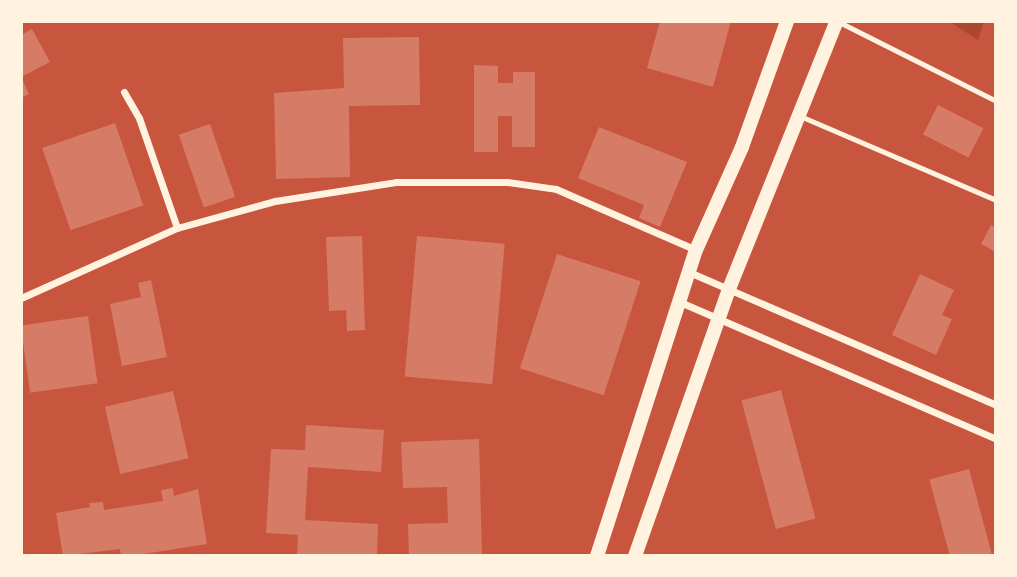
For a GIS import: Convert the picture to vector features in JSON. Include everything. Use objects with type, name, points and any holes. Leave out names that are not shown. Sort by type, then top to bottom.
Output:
[{"type":"main road","points":[[597,556],[696,250],[742,148],[786,21]]},
{"type":"main road","points":[[635,556],[729,289],[837,21]]},
{"type":"street","points":[[124,92],[139,118],[177,228]]},
{"type":"street","points":[[21,298],[177,228],[275,201],[396,182],[507,182],[555,189],[696,250]]},
{"type":"street","points":[[690,272],[996,405]]},
{"type":"street","points":[[680,302],[996,439]]},
{"type":"lane","points":[[837,21],[996,101]]},
{"type":"lane","points":[[799,116],[996,200]]},
{"type":"shaded area","points":[[950,21],[984,21],[978,40]]},
{"type":"building","points":[[660,21],[731,21],[713,87],[647,68]]},
{"type":"building","points":[[32,29],[50,62],[21,77],[21,35]]},
{"type":"building","points":[[419,37],[420,105],[349,106],[350,177],[276,179],[274,93],[344,88],[343,38]]},
{"type":"building","points":[[474,65],[498,66],[498,83],[513,83],[513,72],[535,72],[535,147],[512,147],[512,116],[498,116],[498,152],[474,152]]},
{"type":"building","points":[[21,77],[29,94],[21,98]]},
{"type":"building","points":[[938,105],[983,128],[968,158],[923,134]]},
{"type":"building","points":[[115,123],[143,205],[71,230],[42,148]]},
{"type":"building","points":[[210,124],[235,197],[204,208],[179,135]]},
{"type":"building","points":[[599,127],[687,162],[660,227],[639,218],[644,205],[578,178]]},
{"type":"building","points":[[991,225],[996,228],[996,252],[981,244]]},
{"type":"building","points":[[362,236],[365,330],[347,331],[346,310],[329,311],[326,237]]},
{"type":"building","points":[[417,236],[505,244],[492,384],[405,376]]},
{"type":"building","points":[[557,254],[641,281],[604,395],[520,368]]},
{"type":"building","points":[[920,274],[954,290],[942,315],[952,319],[936,355],[892,335]]},
{"type":"building","points":[[151,280],[167,357],[122,366],[110,304],[141,297],[138,283]]},
{"type":"building","points":[[88,316],[97,383],[30,393],[21,325]]},
{"type":"building","points":[[781,390],[815,518],[776,529],[741,401]]},
{"type":"building","points":[[173,391],[189,458],[120,474],[105,407]]},
{"type":"building","points":[[306,425],[384,430],[381,472],[308,467],[305,520],[378,524],[377,556],[297,556],[298,535],[266,533],[271,449],[305,450]]},
{"type":"building","points":[[479,439],[482,556],[409,556],[408,524],[448,523],[447,487],[403,488],[401,442]]},
{"type":"building","points":[[969,469],[992,556],[950,556],[929,480]]},
{"type":"building","points":[[173,488],[174,496],[198,489],[207,544],[131,556],[121,556],[120,549],[63,556],[56,513],[90,507],[89,503],[103,502],[104,510],[163,501],[161,490]]}]
